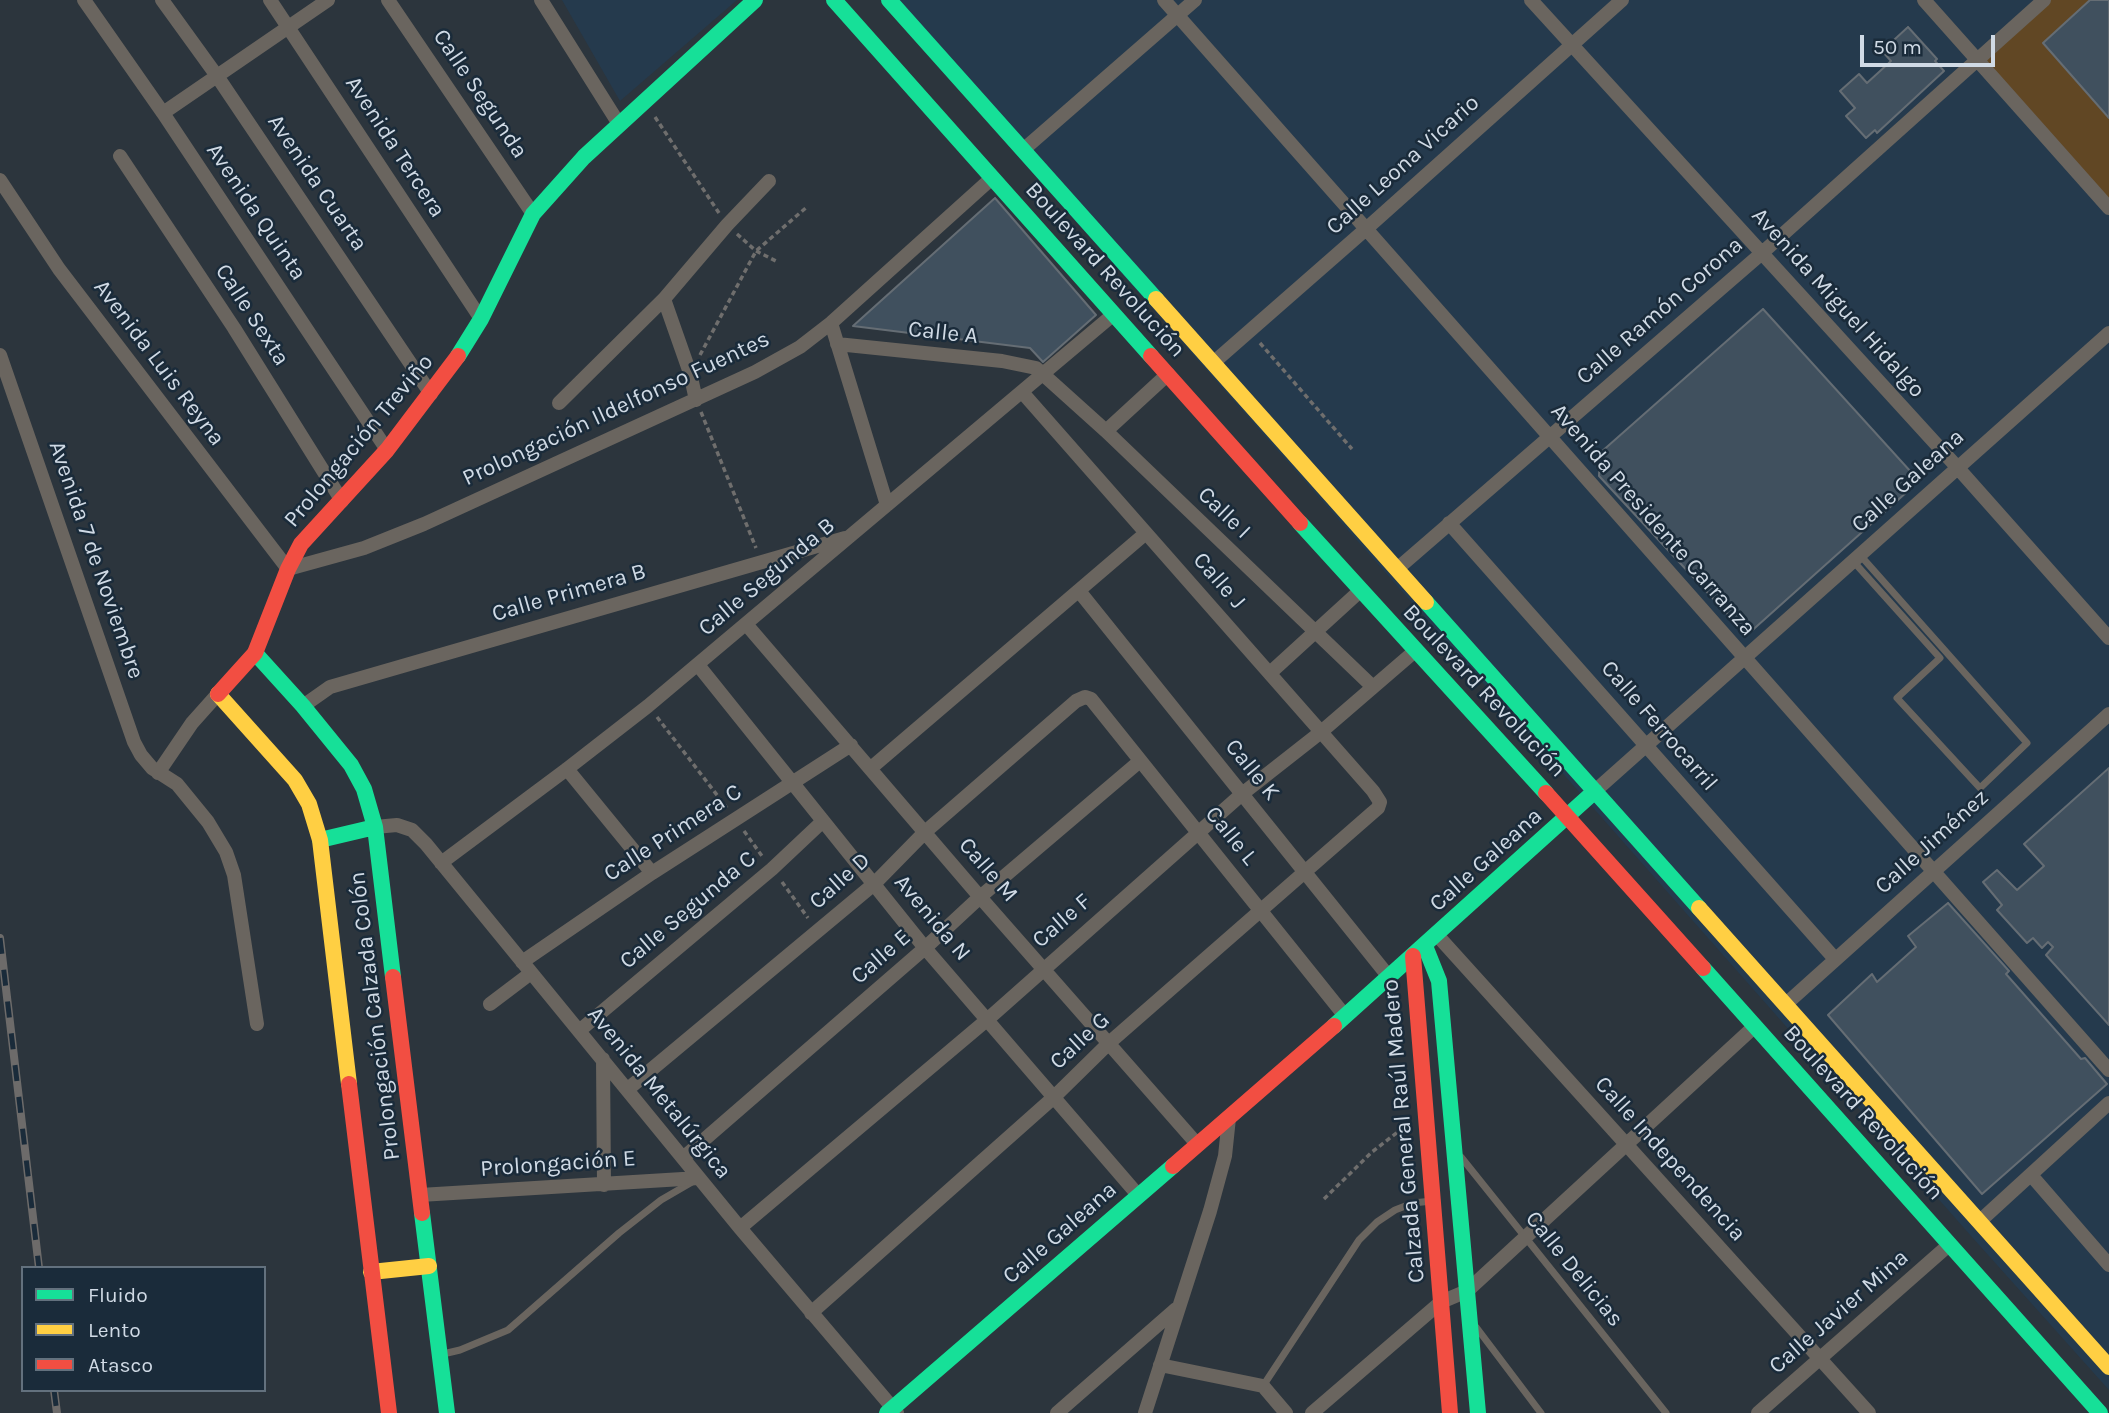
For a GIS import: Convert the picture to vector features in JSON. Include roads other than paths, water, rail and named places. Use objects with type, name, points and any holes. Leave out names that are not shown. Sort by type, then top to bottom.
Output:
[{"type":"main road","name":"Prolongación Treviño","points":[[217,695],[255,653],[288,569],[301,544],[387,450],[458,356],[481,319],[533,214],[561,181],[620,124],[755,0]]},
{"type":"main road","name":"Boulevard Revolución","points":[[834,0],[2100,1413]]},
{"type":"main road","points":[[889,0],[2109,1367]]},
{"type":"main road","name":"Prolongación Calzada Colón","points":[[255,653],[351,765],[364,789],[375,827],[447,1413]]},
{"type":"main road","name":"Prolongación Calzada Colón","points":[[217,695],[295,780],[309,804],[320,840],[389,1413]]},
{"type":"main road","name":"Calle Galeana","points":[[892,1411],[1425,946],[1595,790]]},
{"type":"main road","points":[[320,840],[375,827]]},
{"type":"main road","name":"Calzada General Raúl Madero","points":[[1425,946],[1426,1115],[1451,1413]]},
{"type":"main road","name":"Calzada General Raúl Madero","points":[[1425,946],[1439,981],[1478,1413]]},
{"type":"main road","points":[[370,1272],[429,1266]]},
{"type":"street","name":"Avenida Quinta","points":[[84,0],[163,113],[387,450]]},
{"type":"street","name":"Avenida Cuarta","points":[[162,0],[217,76],[431,394]]},
{"type":"street","name":"Avenida Tercera","points":[[270,0],[481,319]]},
{"type":"street","points":[[163,113],[328,0]]},
{"type":"street","name":"Calle Segunda","points":[[388,0],[533,214]]},
{"type":"street","points":[[541,0],[620,124]]},
{"type":"street","name":"Avenida Presidente Carranza","points":[[1164,0],[2109,1070]]},
{"type":"street","points":[[1023,150],[1195,0]]},
{"type":"street","name":"Avenida Miguel Hidalgo","points":[[1531,0],[1570,46],[1957,467],[2109,638]]},
{"type":"street","name":"Calle Leona Vicario","points":[[1213,363],[1622,0]]},
{"type":"street","points":[[1924,0],[2109,208]]},
{"type":"street","name":"Calle Ramón Corona","points":[[1397,569],[1762,253],[2044,0]]},
{"type":"street","name":"Calle Sexta","points":[[120,156],[234,328],[342,501]]},
{"type":"street","name":"Prolongación Ildelfonso Fuentes","points":[[288,569],[364,548],[424,524],[696,400],[800,347],[831,323],[992,178]]},
{"type":"street","name":"Avenida Luis Reyna","points":[[0,180],[59,269],[288,569]]},
{"type":"street","points":[[559,403],[664,299],[727,225],[769,181]]},
{"type":"street","points":[[664,299],[690,373],[696,400]]},
{"type":"street","name":"Calle Segunda B","points":[[441,863],[567,769],[698,665],[1114,314]]},
{"type":"street","points":[[831,323],[887,505]]},
{"type":"street","name":"Calle Galeana","points":[[1595,790],[2109,333]]},
{"type":"street","name":"Calle A","points":[[837,344],[1002,361],[1036,368],[1042,374]]},
{"type":"street","name":"Avenida 7 de Noviembre","points":[[0,355],[134,742],[141,755],[159,773],[177,784],[208,822],[226,852],[234,875],[257,1024]]},
{"type":"street","name":"Calle I","points":[[1042,374],[1106,431],[1373,687]]},
{"type":"street","points":[[1106,431],[1168,374]]},
{"type":"street","name":"Calle J","points":[[1022,392],[1380,802]]},
{"type":"street","name":"Calle Ferrocarril","points":[[1449,523],[1835,959]]},
{"type":"street","points":[[871,768],[1146,533]]},
{"type":"street","name":"Calle Primera B","points":[[303,706],[330,687],[852,535]]},
{"type":"street","points":[[1270,673],[1361,590]]},
{"type":"street","name":"Calle K","points":[[1079,591],[1389,977]]},
{"type":"street","name":"Calle M","points":[[747,624],[980,897],[1197,1144]]},
{"type":"street","name":"Calle F","points":[[740,1228],[988,1019],[1242,794],[1321,732],[1415,651]]},
{"type":"street","name":"Avenida N","points":[[698,665],[925,948],[1138,1195]]},
{"type":"street","name":"Prolongación Treviño","points":[[159,773],[192,723],[217,695]]},
{"type":"street","name":"Calle L","points":[[1076,701],[1085,697],[1091,699],[1345,1016]]},
{"type":"street","name":"Calle D","points":[[628,1089],[874,884],[925,832],[1076,701]]},
{"type":"street","name":"Calle Jiménez","points":[[1786,1004],[2109,714]]},
{"type":"street","name":"Calle Primera C","points":[[491,1004],[526,968],[652,873],[850,744]]},
{"type":"street","name":"Calle E","points":[[683,1158],[980,897],[1140,761]]},
{"type":"street","points":[[567,769],[652,873]]},
{"type":"street","name":"Calle G","points":[[811,1313],[1053,1098],[1110,1043],[1378,808],[1380,802]]},
{"type":"street","name":"Calle Segunda C","points":[[579,1031],[761,878],[823,821]]},
{"type":"street","name":"Avenida Metalúrgica","points":[[375,827],[397,825],[412,830],[892,1411]]},
{"type":"street","name":"Calle Independencia","points":[[1425,946],[1626,1144],[1869,1413]]},
{"type":"street","points":[[1316,1411],[1441,1302],[1467,1291],[1755,1026]]},
{"type":"street","points":[[603,1059],[604,1185]]},
{"type":"street","points":[[1980,1221],[2109,1103]]},
{"type":"street","points":[[1145,1413],[1210,1212],[1225,1156],[1229,1118]]},
{"type":"street","points":[[2031,1175],[2109,1265]]},
{"type":"street","name":"Prolongación E","points":[[420,1195],[699,1178]]},
{"type":"street","name":"Calle Javier Mina","points":[[1758,1413],[1950,1244]]},
{"type":"street","points":[[1057,1413],[1177,1308]]},
{"type":"street","points":[[1160,1365],[1263,1386],[1286,1413]]},
{"type":"lane","points":[[1856,558],[2027,743],[1980,788],[1897,698],[1940,658],[1856,558]]},
{"type":"lane","name":"Calle Delicias","points":[[1454,1147],[1666,1413]]},
{"type":"lane","points":[[440,1355],[460,1350],[508,1330],[661,1200],[699,1178]]},
{"type":"lane","points":[[1263,1386],[1359,1240],[1377,1222],[1395,1210],[1413,1203],[1433,1201]]},
{"type":"lane","points":[[1469,1318],[1541,1413]]},
{"type":"railway","points":[[0,938],[39,1266]]},
{"type":"railway","points":[[54,1392],[57,1413]]}]
